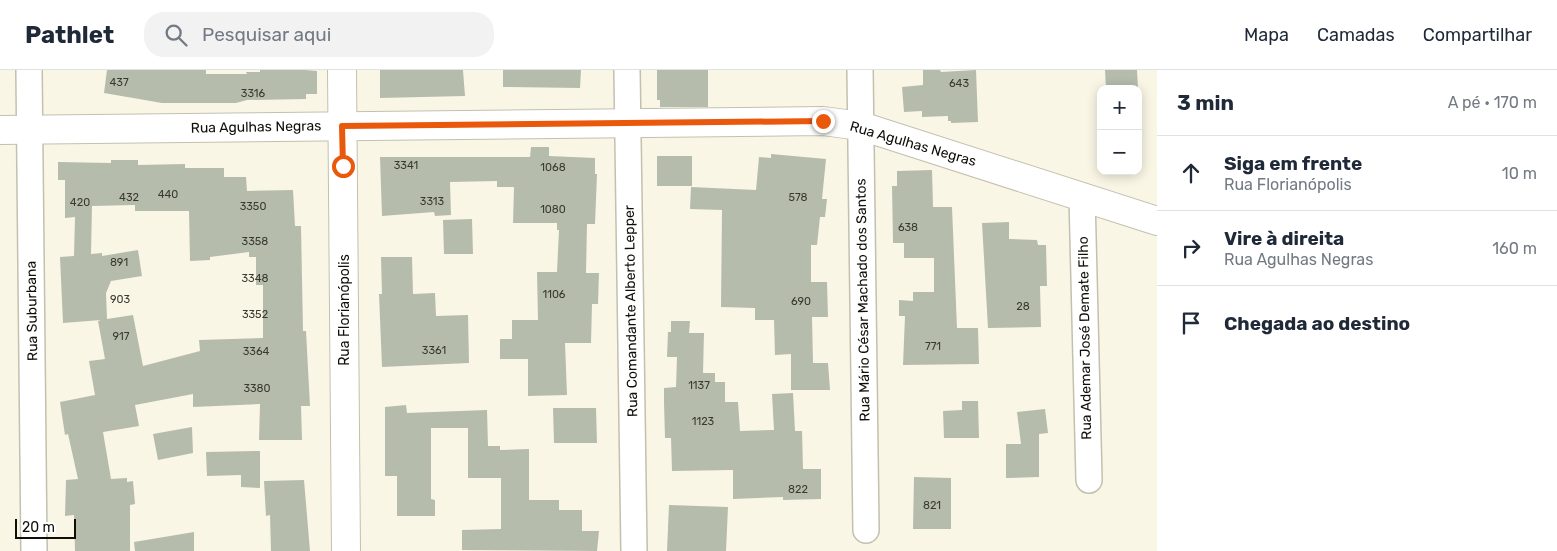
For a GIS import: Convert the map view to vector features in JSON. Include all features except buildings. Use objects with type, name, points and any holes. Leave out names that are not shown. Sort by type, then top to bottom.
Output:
[{"type":"street","name":"Rua Suburbana","points":[[29,70],[34,551]]},
{"type":"street","name":"Rua Florianópolis","points":[[342,70],[346,551]]},
{"type":"street","name":"Rua Comandante Alberto Lepper","points":[[627,70],[634,551]]},
{"type":"street","name":"Rua Mário César Machado dos Santos","points":[[860,70],[866,530]]},
{"type":"street","name":"Rua Agulhas Negras","points":[[0,130],[792,120],[861,126],[1157,221]]},
{"type":"street","name":"Rua Ademar José Demate Filho","points":[[1082,196],[1089,480]]},
{"type":"route","points":[[343,166],[342,126],[823,121]]}]
